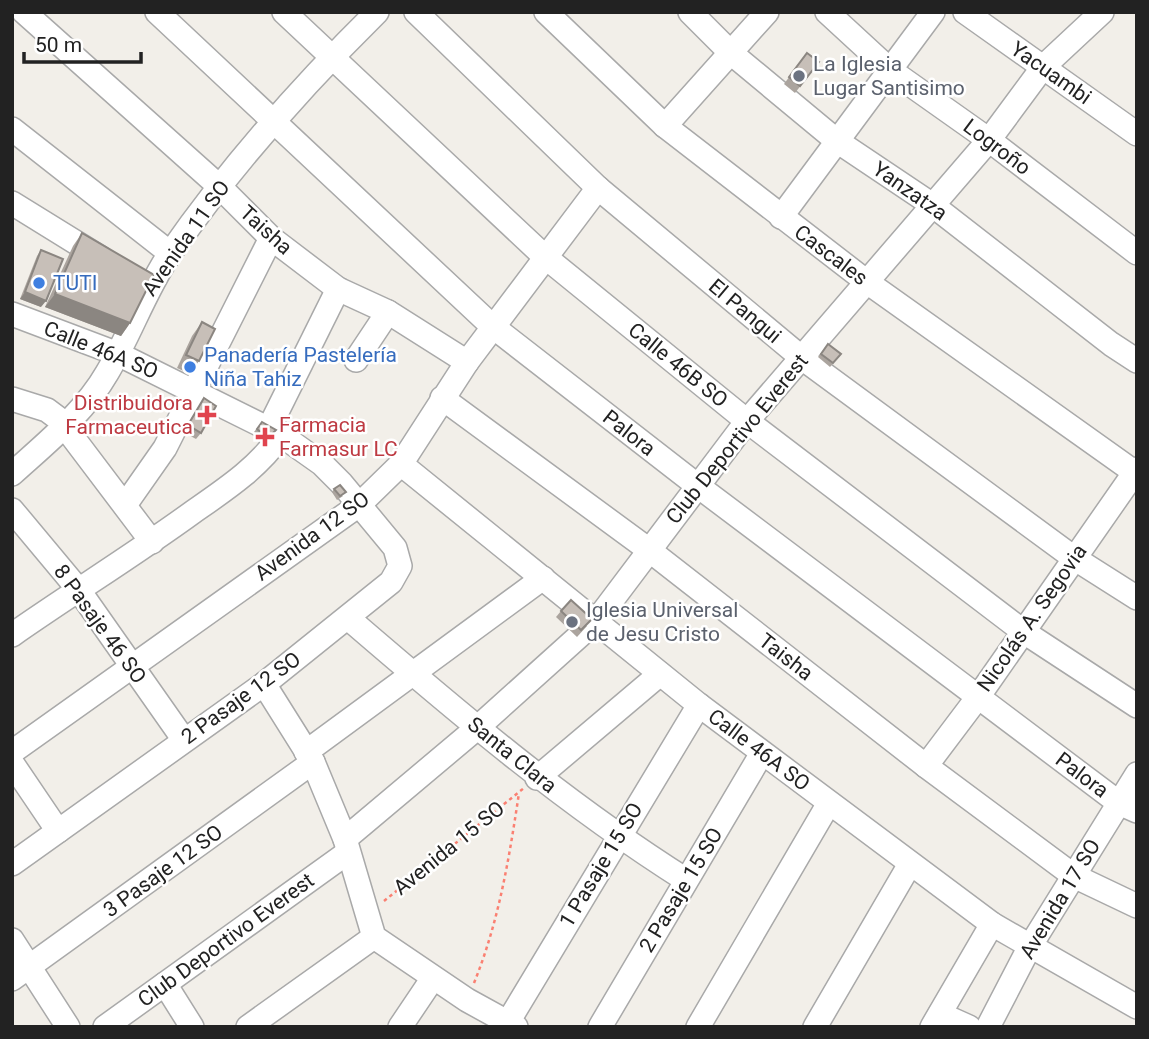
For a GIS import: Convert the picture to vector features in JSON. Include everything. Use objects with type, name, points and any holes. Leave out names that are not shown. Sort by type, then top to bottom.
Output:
[{"type":"street","name":"Taisha","points":[[24,12],[221,188],[271,238],[338,289],[388,312],[467,362]]},
{"type":"street","name":"Palora","points":[[157,12],[492,327],[698,486],[1128,807]]},
{"type":"street","name":"Calle 46B SO","points":[[284,12],[544,256],[747,421],[1024,632],[1137,706]]},
{"type":"street","name":"Avenida 11 SO","points":[[12,474],[65,425],[106,376],[148,288],[170,253],[271,122],[377,12]]},
{"type":"street","name":"El Pangui","points":[[416,12],[598,188],[802,358],[1074,558],[1137,598]]},
{"type":"street","name":"Cascales","points":[[546,12],[665,127],[780,217],[867,282],[1136,472]]},
{"type":"street","name":"Yanzatza","points":[[690,12],[731,53],[837,141],[931,204],[1137,361]]},
{"type":"street","points":[[665,127],[767,12]]},
{"type":"street","name":"Logroño","points":[[827,12],[890,70],[989,140],[1137,253]]},
{"type":"street","points":[[780,217],[933,12]]},
{"type":"street","name":"Yacuambi","points":[[965,12],[1137,134]]},
{"type":"street","name":"Club Deportivo Everest","points":[[105,1027],[346,846],[597,620],[747,421],[931,204],[989,140],[1044,67],[1102,12]]},
{"type":"street","points":[[12,129],[170,253]]},
{"type":"street","name":"Avenida 12 SO","points":[[12,752],[130,665],[359,505],[401,464],[467,362],[544,256],[598,188]]},
{"type":"street","points":[[12,203],[148,288]]},
{"type":"street","points":[[125,505],[165,448],[271,238]]},
{"type":"street","points":[[12,635],[152,542],[265,458],[338,289]]},
{"type":"street","points":[[356,360],[388,312]]},
{"type":"street","name":"Calle 46A SO","points":[[12,314],[118,354],[275,432],[321,464],[359,505]]},
{"type":"street","name":"Taisha","points":[[442,398],[649,550],[926,766],[1074,876],[1137,906]]},
{"type":"street","points":[[12,399],[47,410],[65,425],[152,542]]},
{"type":"street","name":"Calle 46A SO","points":[[401,464],[699,705],[910,864],[1029,948],[1137,1007]]},
{"type":"street","name":"Nicolás A. Segovia","points":[[926,766],[978,697],[1136,472]]},
{"type":"street","name":"2 Pasaje 12 SO","points":[[12,864],[264,684],[391,582],[400,565],[395,548],[359,505]]},
{"type":"street","name":"8 Pasaje 46 SO","points":[[12,510],[78,589],[184,740]]},
{"type":"street","name":"3 Pasaje 12 SO","points":[[21,973],[309,757],[412,673],[543,578]]},
{"type":"street","name":"Santa Clara","points":[[348,618],[477,728],[528,785],[686,880]]},
{"type":"street","points":[[528,785],[660,674]]},
{"type":"street","points":[[264,684],[309,757],[346,846],[370,926],[433,978],[510,1025]]},
{"type":"street","name":"1 Pasaje 15 SO","points":[[510,1025],[618,837],[699,705]]},
{"type":"street","name":"2 Pasaje 15 SO","points":[[600,1027],[762,753]]},
{"type":"street","points":[[12,763],[58,831]]},
{"type":"street","name":"Avenida 17 SO","points":[[988,1027],[1029,948],[1074,876],[1128,807],[1137,774]]},
{"type":"street","points":[[698,1027],[829,803]]},
{"type":"street","points":[[815,1027],[910,864]]},
{"type":"street","points":[[969,1027],[936,1020],[992,924]]},
{"type":"street","points":[[248,1027],[370,926]]},
{"type":"street","points":[[12,940],[21,973],[68,1027]]},
{"type":"street","points":[[400,1027],[433,978]]},
{"type":"street","points":[[165,984],[192,1027]]},
{"type":"path","name":"Avenida 15 SO","points":[[370,926],[528,785]]},
{"type":"path","points":[[467,1000],[491,941],[528,785]]},
{"type":"building","name":"La Iglesia Lugar Santisimo","points":[[807,53],[819,62],[800,86],[789,77]]},
{"type":"building","points":[[82,233],[154,275],[130,323],[55,294]]},
{"type":"building","name":"TUTI","points":[[41,250],[63,259],[46,301],[25,292]]},
{"type":"building","points":[[202,322],[215,329],[199,361],[186,355]]},
{"type":"building","points":[[828,344],[841,354],[833,363],[821,354]]},
{"type":"building","points":[[204,398],[216,406],[201,433],[188,425]]},
{"type":"building","points":[[262,422],[276,430],[268,438],[257,429]]},
{"type":"building","points":[[340,485],[346,492],[340,496],[334,489]]},
{"type":"building","points":[[571,600],[592,619],[581,630],[561,611]]},
{"type":"place","name":"La Iglesia Lugar Santisimo","points":[[799,76]]},
{"type":"place","name":"TUTI","points":[[39,283]]},
{"type":"place","name":"Panadería Pastelería Niña Tahiz","points":[[190,367]]},
{"type":"place","name":"Distribuidora Farmaceutica","points":[[207,415]]},
{"type":"place","name":"Farmacia Farmasur LC","points":[[265,437]]},
{"type":"place","name":"Iglesia Universal de Jesu Cristo","points":[[572,622]]}]
